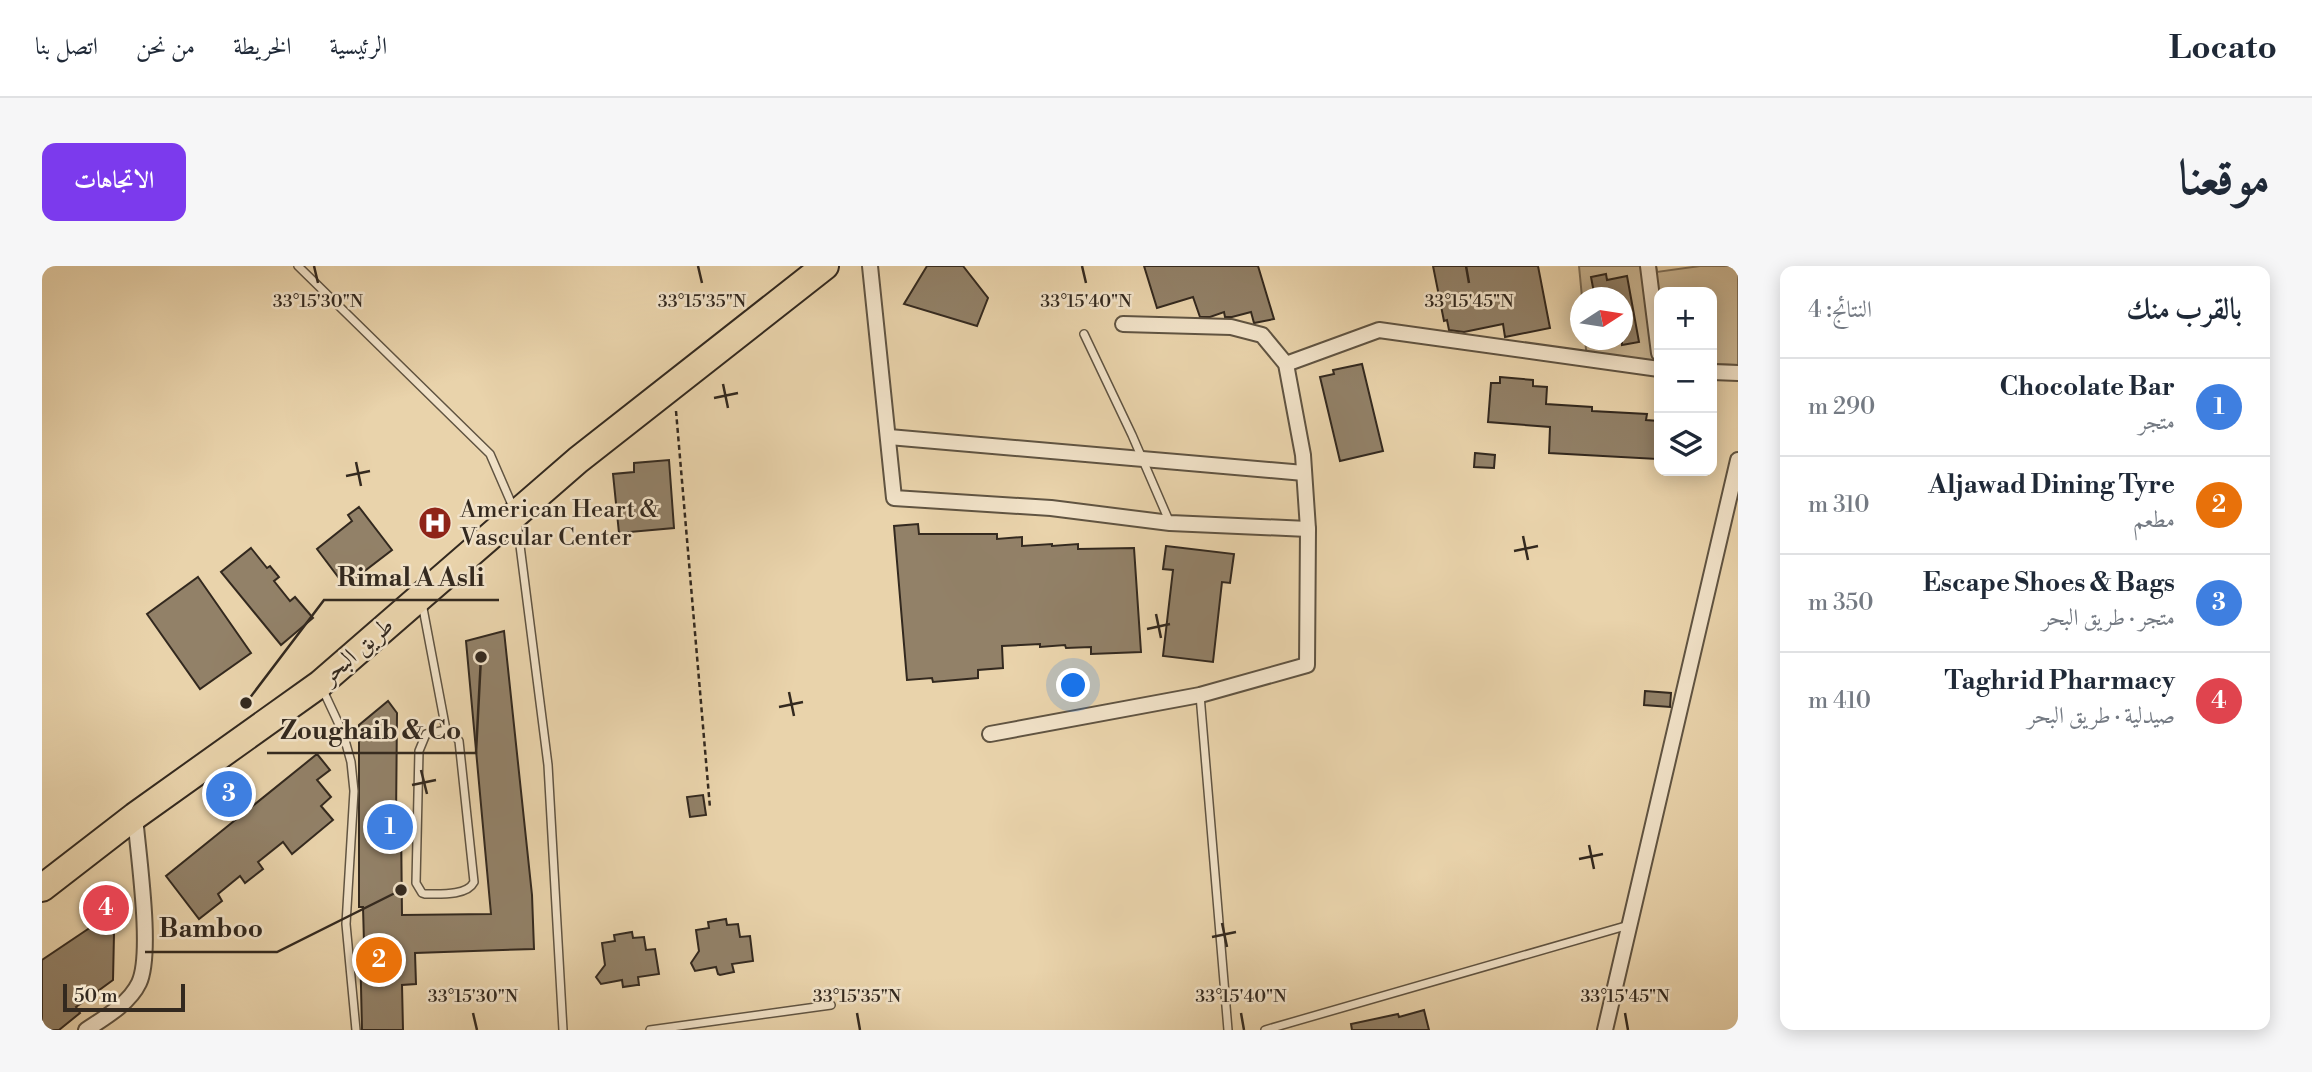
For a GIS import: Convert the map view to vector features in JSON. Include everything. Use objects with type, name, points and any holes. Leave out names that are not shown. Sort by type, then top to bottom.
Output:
[{"type":"highway","name":"طريق البحر","points":[[42,888],[135,816],[320,684],[578,460],[825,266]]},
{"type":"street","points":[[870,266],[894,498],[1051,508],[1170,523],[1308,529]]},
{"type":"street","points":[[1648,266],[1659,350]]},
{"type":"street","points":[[990,734],[1200,695],[1307,665],[1308,529],[1303,455],[1286,364],[1262,335],[1230,327],[1123,324]]},
{"type":"street","points":[[1286,364],[1379,330],[1654,368]]},
{"type":"street","points":[[1717,372],[1738,373]]},
{"type":"street","points":[[888,437],[1304,473]]},
{"type":"street","points":[[1605,1030],[1738,460]]},
{"type":"street","points":[[86,1030],[131,996],[140,982],[146,952],[135,816]]},
{"type":"lane","points":[[298,266],[490,454],[516,514],[548,765],[563,1030]]},
{"type":"lane","points":[[1084,334],[1170,523]]},
{"type":"lane","points":[[420,596],[446,730]]},
{"type":"lane","points":[[320,684],[343,733],[354,791],[346,923],[356,1030]]},
{"type":"lane","points":[[1200,695],[1228,1030]]},
{"type":"lane","points":[[446,730],[452,732],[459,741],[474,882],[473,886],[464,891],[425,894],[416,883],[419,751],[426,734],[446,730]]},
{"type":"lane","points":[[1265,1030],[1630,925]]},
{"type":"lane","points":[[650,1030],[831,1005]]},
{"type":"path","points":[[676,383],[676,422],[710,808]]},
{"type":"shaded area","points":[[1579,266],[1656,266],[1657,272],[1700,266],[1738,266],[1738,365],[1717,364],[1717,287],[1654,287],[1654,361],[1587,358],[1586,350],[1633,350],[1633,287],[1581,287]]},
{"type":"building","points":[[927,266],[963,266],[988,298],[977,326],[904,304]]},
{"type":"building","points":[[1144,266],[1258,266],[1274,319],[1254,323],[1251,312],[1232,317],[1225,317],[1224,312],[1200,317],[1193,297],[1157,308]]},
{"type":"building","points":[[1433,266],[1538,266],[1550,328],[1505,337],[1503,324],[1464,332],[1449,330],[1447,320],[1444,321]]},
{"type":"building","points":[[1606,274],[1607,280],[1627,276],[1629,287],[1593,287],[1591,277]]},
{"type":"building","points":[[1633,309],[1639,342],[1633,343]]},
{"type":"building","points":[[1362,364],[1383,451],[1340,461],[1320,377],[1334,374],[1333,370]]},
{"type":"building","points":[[1500,377],[1533,380],[1533,386],[1547,387],[1546,404],[1592,407],[1592,411],[1647,414],[1646,420],[1654,421],[1654,459],[1549,453],[1550,427],[1488,422],[1491,383],[1500,383]]},
{"type":"building","points":[[1475,453],[1495,455],[1494,468],[1474,467]]},
{"type":"building","points":[[669,460],[674,528],[619,533],[613,474],[634,472],[634,463]]},
{"type":"building","points":[[359,507],[392,550],[345,586],[317,549],[352,521],[348,515]]},
{"type":"building","points":[[918,524],[919,534],[997,534],[997,539],[1022,537],[1022,546],[1078,544],[1078,549],[1134,548],[1141,652],[1091,654],[1091,647],[1040,647],[1040,644],[1002,646],[1003,668],[978,670],[978,678],[933,682],[932,678],[907,680],[894,526]]},
{"type":"building","points":[[1166,546],[1234,554],[1230,583],[1222,582],[1213,662],[1163,656],[1173,570],[1163,569]]},
{"type":"building","points":[[251,548],[267,568],[270,566],[279,577],[274,581],[290,601],[295,597],[313,618],[281,645],[221,572]]},
{"type":"building","points":[[198,577],[251,653],[200,689],[147,614]]},
{"type":"building","points":[[504,631],[532,895],[534,949],[415,953],[416,984],[402,985],[403,1030],[362,1030],[360,943],[364,943],[363,907],[359,907],[359,725],[388,701],[397,713],[396,820],[401,820],[402,915],[491,914],[466,641]]},
{"type":"building","points":[[1645,691],[1671,693],[1670,707],[1644,705]]},
{"type":"building","points":[[317,754],[330,770],[317,780],[331,797],[321,806],[333,820],[292,854],[283,842],[258,862],[263,869],[245,883],[240,876],[218,894],[222,901],[199,919],[166,876]]},
{"type":"building","points":[[703,795],[706,815],[690,817],[687,797]]},
{"type":"building","points":[[726,919],[727,925],[738,924],[740,937],[750,936],[753,961],[732,964],[734,972],[720,975],[716,967],[695,971],[691,963],[699,951],[696,930],[709,928],[708,922]]},
{"type":"building","points":[[107,924],[114,934],[113,980],[76,1007],[80,1013],[59,1030],[42,1030],[42,960],[94,925],[99,931]]},
{"type":"building","points":[[632,932],[633,938],[644,937],[646,950],[655,949],[659,974],[638,977],[639,985],[623,987],[622,980],[601,984],[596,977],[605,965],[602,943],[615,941],[614,935]]},
{"type":"building","points":[[1424,1010],[1429,1030],[1352,1030],[1351,1024],[1398,1014],[1399,1017]]},
{"type":"place","name":"American Heart & Vascular Center","points":[[435,523]]},
{"type":"place","name":"Zoughaib & Co","points":[[481,657]]},
{"type":"place","name":"Rimal A Asli","points":[[246,703]]},
{"type":"place","name":"Escape Shoes & Bags","points":[[229,794]]},
{"type":"place","name":"Chocolate Bar","points":[[390,827]]},
{"type":"place","name":"Bamboo","points":[[401,890]]},
{"type":"place","name":"Taghrid Pharmacy","points":[[106,908]]},
{"type":"place","name":"Aljawad Dining Tyre","points":[[379,960]]}]
